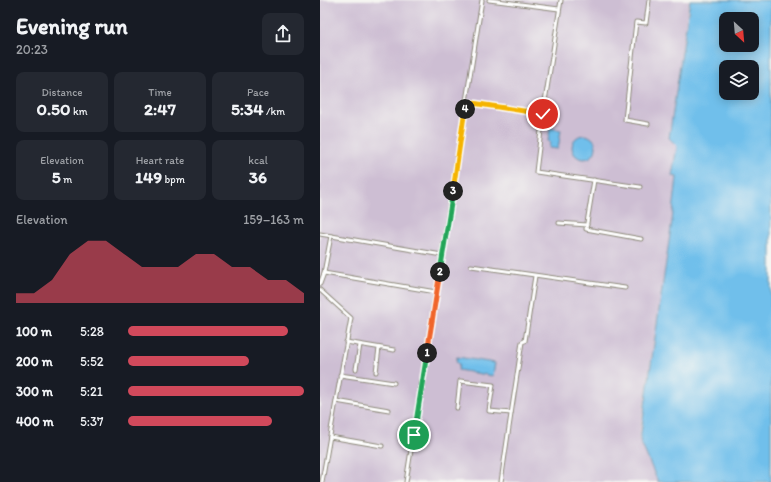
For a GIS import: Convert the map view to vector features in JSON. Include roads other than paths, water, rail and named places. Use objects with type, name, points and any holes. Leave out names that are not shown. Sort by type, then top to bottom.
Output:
[{"type":"lane","points":[[406,482],[482,0]]},
{"type":"lane","points":[[489,0],[559,10]]},
{"type":"lane","points":[[561,0],[543,114],[536,172],[640,186]]},
{"type":"lane","points":[[648,124],[624,120],[636,22],[646,23],[649,0]]},
{"type":"lane","points":[[466,102],[543,114]]},
{"type":"lane","points":[[594,180],[586,229],[641,239]]},
{"type":"lane","points":[[559,223],[587,225]]},
{"type":"lane","points":[[320,234],[442,255]]},
{"type":"lane","points":[[320,284],[324,273],[331,236]]},
{"type":"lane","points":[[471,266],[625,288]]},
{"type":"lane","points":[[324,273],[436,292]]},
{"type":"lane","points":[[501,482],[522,342],[525,341],[535,276]]},
{"type":"lane","points":[[320,290],[351,318],[322,482]]},
{"type":"lane","points":[[346,342],[394,350]]},
{"type":"lane","points":[[356,369],[360,345]]},
{"type":"lane","points":[[376,372],[379,348]]},
{"type":"lane","points":[[340,375],[394,383]]},
{"type":"lane","points":[[456,408],[460,381],[493,385],[489,411],[511,413]]},
{"type":"lane","points":[[336,401],[389,410]]},
{"type":"lane","points":[[330,438],[382,446]]},
{"type":"water","points":[[690,0],[771,0],[771,482],[658,482],[640,440],[672,221],[677,177],[672,176],[677,146],[669,138]]},
{"type":"water","points":[[550,128],[561,130],[558,149],[549,148],[550,142],[548,141]]},
{"type":"water","points":[[584,135],[592,139],[596,147],[592,155],[584,159],[576,155],[572,147],[576,139]]},
{"type":"water","points":[[457,357],[495,363],[493,376],[458,370],[459,364],[456,362]]}]
